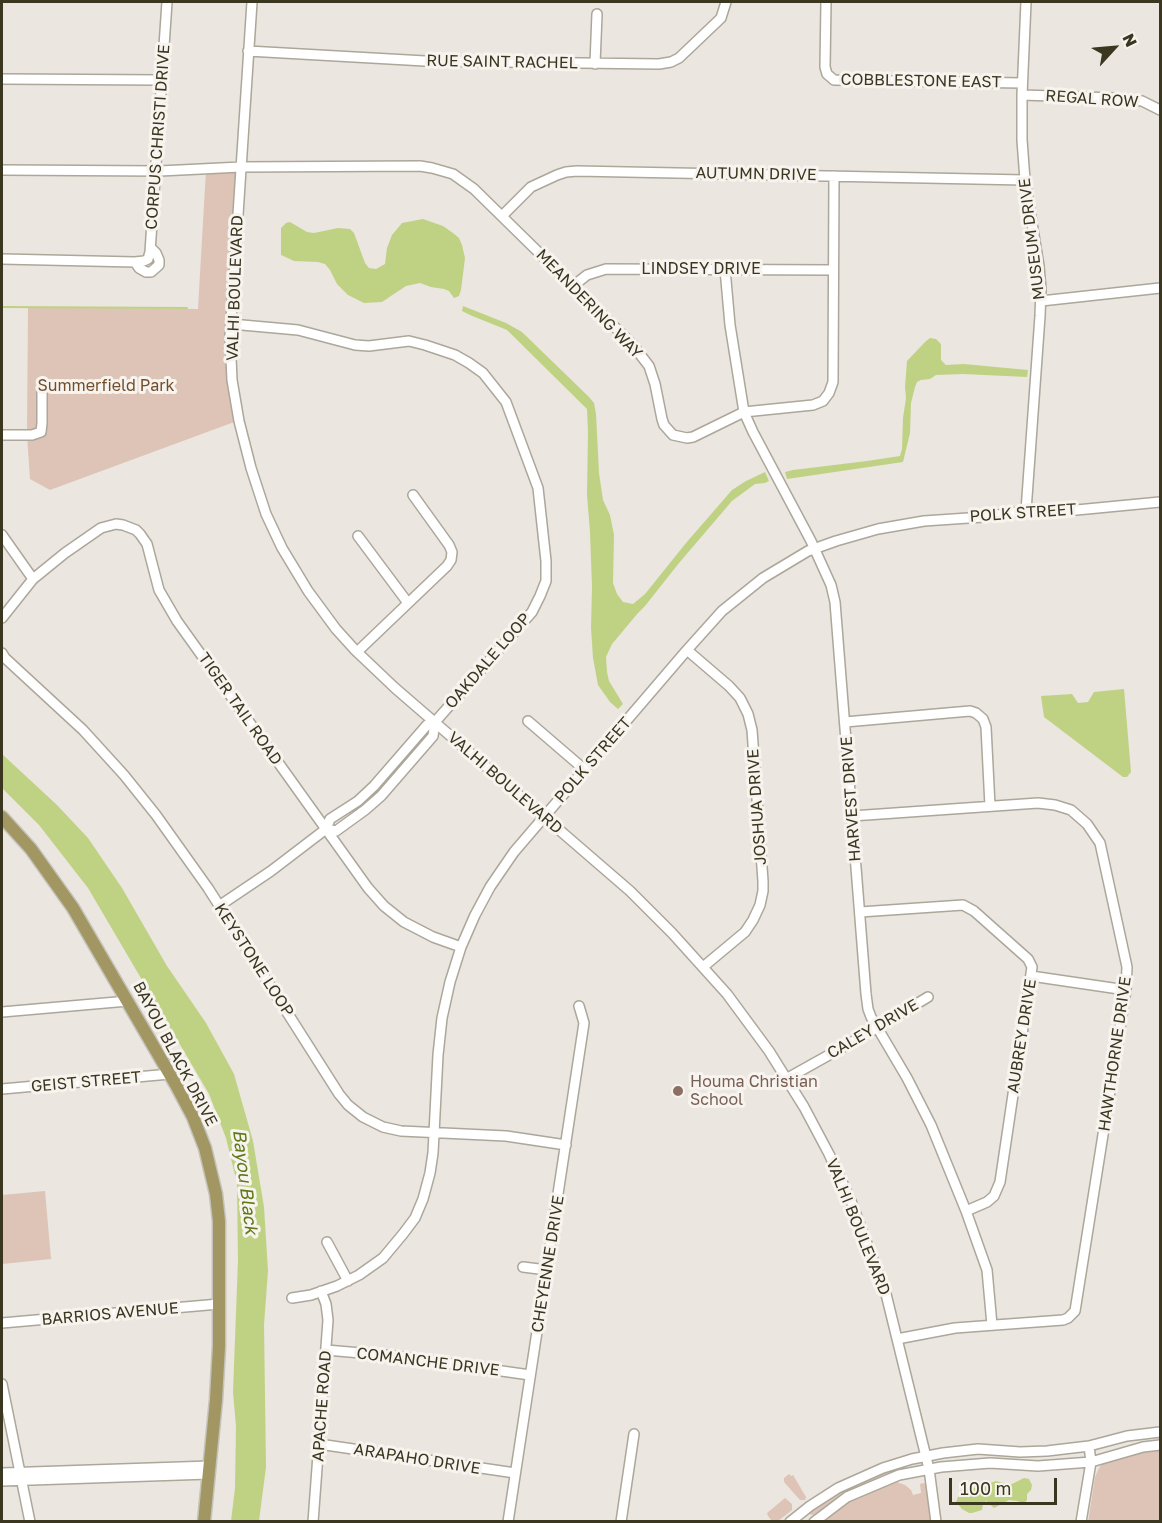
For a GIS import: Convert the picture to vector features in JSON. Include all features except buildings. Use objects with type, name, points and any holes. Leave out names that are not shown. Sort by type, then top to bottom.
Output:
[{"type":"main road","name":"BAYOU BLACK DRIVE","points":[[2,817],[31,849],[73,908],[170,1074],[193,1116],[205,1148],[216,1194],[219,1221],[219,1346],[204,1521]]},
{"type":"street","name":"CORPUS CHRISTI DRIVE","points":[[2,259],[135,262],[148,259],[151,248],[167,2]]},
{"type":"street","name":"VALHI BOULEVARD","points":[[252,2],[231,324],[232,380],[238,421],[250,468],[282,548],[308,591],[336,629],[357,652],[395,688],[630,891],[672,933],[732,1001],[759,1038],[804,1107],[851,1201],[885,1294],[897,1339],[926,1456],[936,1521]]},
{"type":"street","name":"RUE SAINT RACHEL","points":[[248,51],[425,61],[659,64],[679,58],[721,18],[726,2]]},
{"type":"street","name":"COBBLESTONE EAST","points":[[826,2],[826,71],[834,80],[1022,83]]},
{"type":"street","name":"MUSEUM DRIVE","points":[[1026,2],[1022,83],[1025,180],[1039,266],[1041,301],[1026,512]]},
{"type":"street","points":[[595,64],[597,14]]},
{"type":"street","points":[[2,79],[161,80]]},
{"type":"street","name":"REGAL ROW","points":[[1022,95],[1142,101],[1161,110]]},
{"type":"street","name":"MEANDERING WAY","points":[[2,170],[156,171],[241,167],[420,166],[453,174],[502,216],[633,344],[649,366],[656,384],[664,425],[673,435],[680,438],[693,437],[744,412],[813,405],[823,401],[829,393],[833,382],[834,176]]},
{"type":"street","name":"AUTUMN DRIVE","points":[[502,216],[531,187],[566,172],[577,171],[1025,180]]},
{"type":"street","name":"LINDSEY DRIVE","points":[[573,286],[587,275],[606,269],[833,270]]},
{"type":"street","name":"HARVEST DRIVE","points":[[725,269],[730,325],[744,412],[814,548],[836,602],[867,1002],[871,1017],[907,1078],[930,1125],[966,1211],[987,1270],[992,1325]]},
{"type":"street","points":[[1041,301],[1161,288]]},
{"type":"street","name":"OAKDALE LOOP","points":[[231,324],[298,330],[355,345],[369,346],[409,341],[425,345],[455,355],[476,368],[495,386],[506,402],[538,488],[546,581],[532,612],[435,722]]},
{"type":"street","points":[[2,435],[32,435],[41,432],[42,388]]},
{"type":"street","points":[[357,652],[451,560],[452,552],[449,545],[413,495]]},
{"type":"street","name":"POLK STREET","points":[[292,1298],[321,1291],[348,1281],[368,1270],[383,1258],[414,1218],[423,1199],[430,1173],[438,1055],[442,1018],[450,982],[461,947],[490,887],[514,852],[722,611],[789,561],[814,548],[878,529],[913,523],[1026,512],[1066,511],[1161,502]]},
{"type":"street","name":"TIGER TAIL ROAD","points":[[33,579],[101,528],[116,524],[123,525],[140,534],[147,544],[155,577],[164,600],[368,888],[384,906],[404,922],[461,947]]},
{"type":"street","points":[[2,536],[33,579],[2,618]]},
{"type":"street","points":[[358,537],[408,603]]},
{"type":"street","name":"JOSHUA DRIVE","points":[[687,650],[729,686],[740,698],[748,714],[752,730],[763,881],[760,905],[745,932],[703,968]]},
{"type":"street","name":"KEYSTONE LOOP","points":[[2,653],[83,730],[123,775],[178,844],[348,1105],[363,1117],[383,1127],[401,1131],[506,1136],[566,1145]]},
{"type":"street","points":[[845,722],[970,711],[976,713],[983,719],[986,727],[990,806]]},
{"type":"street","points":[[528,721],[585,770]]},
{"type":"street","points":[[219,906],[271,871],[326,829],[330,819],[358,801],[380,780],[427,725],[435,722],[433,736],[388,788],[365,810],[336,831],[326,829]]},
{"type":"street","points":[[380,780],[388,788]]},
{"type":"street","name":"HAWTHORNE DRIVE","points":[[852,816],[1038,803],[1063,807],[1077,814],[1092,830],[1100,843],[1128,973],[1075,1311],[1063,1320],[955,1328],[897,1339]]},
{"type":"street","name":"AUBREY DRIVE","points":[[860,912],[963,905],[974,911],[1028,959],[1032,968],[1000,1182],[987,1202],[966,1211]]},
{"type":"street","points":[[1031,976],[1126,990]]},
{"type":"street","name":"CALEY DRIVE","points":[[786,1079],[928,997]]},
{"type":"street","points":[[2,1012],[128,1001]]},
{"type":"street","name":"CHEYENNE DRIVE","points":[[508,1521],[584,1023],[579,1006]]},
{"type":"street","name":"GEIST STREET","points":[[2,1089],[170,1074]]},
{"type":"street","points":[[327,1242],[348,1281]]},
{"type":"street","points":[[523,1267],[547,1270]]},
{"type":"street","name":"APACHE ROAD","points":[[313,1521],[328,1312],[321,1291]]},
{"type":"street","name":"BARRIOS AVENUE","points":[[2,1323],[219,1304]]},
{"type":"street","name":"COMANCHE DRIVE","points":[[326,1350],[396,1356],[530,1375]]},
{"type":"street","points":[[2,1384],[30,1521]]},
{"type":"street","points":[[790,1521],[838,1488],[883,1468],[926,1456],[978,1449],[1033,1452],[1089,1446],[1127,1436],[1161,1432]]},
{"type":"street","points":[[621,1521],[634,1434]]},
{"type":"street","name":"ARAPAHO DRIVE","points":[[319,1444],[515,1473]]},
{"type":"street","points":[[814,1521],[847,1497],[899,1475],[941,1467],[990,1463],[1038,1466],[1091,1462],[1143,1447],[1161,1445]]},
{"type":"street","points":[[1082,1521],[1091,1462],[1089,1446]]},
{"type":"street","points":[[2,1473],[21,1476],[209,1470]]},
{"type":"street","points":[[2,1481],[21,1476]]},
{"type":"green space","name":"Summerfield Park","points":[[239,167],[232,309],[237,421],[50,490],[30,479],[27,435],[28,307],[198,309],[206,170]]},
{"type":"green space","points":[[45,1191],[51,1259],[2,1264],[2,1195]]},
{"type":"green space","points":[[1160,1450],[1160,1521],[1088,1522],[1095,1477],[1102,1464],[1138,1453]]},
{"type":"green space","points":[[898,1467],[897,1472],[855,1489],[813,1515],[809,1514],[808,1512],[854,1482]]},
{"type":"green space","points":[[789,1474],[793,1475],[806,1497],[805,1500],[800,1500],[784,1482],[784,1478]]},
{"type":"green space","points":[[897,1482],[905,1485],[913,1495],[921,1493],[920,1484],[926,1484],[933,1522],[818,1522],[848,1502]]},
{"type":"green space","points":[[785,1498],[792,1504],[792,1510],[778,1521],[772,1521],[767,1513]]},
{"type":"water","points":[[423,219],[443,226],[459,238],[465,258],[459,296],[454,298],[449,291],[420,283],[406,286],[382,302],[364,303],[348,295],[337,284],[325,264],[294,261],[281,255],[281,228],[286,223],[290,222],[307,232],[314,233],[338,228],[350,229],[354,233],[365,263],[369,268],[376,269],[385,264],[387,248],[392,235],[402,223]]},
{"type":"water","points":[[463,306],[522,332],[594,403],[603,500],[610,515],[614,535],[613,583],[623,602],[633,604],[645,594],[732,490],[765,472],[769,481],[755,484],[732,501],[612,644],[606,657],[607,672],[609,681],[623,704],[618,709],[598,685],[593,658],[587,495],[587,409],[507,330],[462,311]]},
{"type":"water","points":[[930,338],[936,339],[941,344],[941,360],[946,365],[964,364],[1028,370],[1027,377],[963,374],[936,375],[930,379],[921,380],[917,382],[911,403],[910,433],[903,462],[787,479],[785,472],[793,470],[900,456],[907,361]]},
{"type":"water","points":[[1124,689],[1131,772],[1127,777],[1123,777],[1044,717],[1041,696],[1072,694],[1078,703],[1088,702],[1094,692]]},
{"type":"water","name":"Bayou Black","points":[[2,754],[57,805],[88,838],[122,888],[167,966],[206,1023],[234,1074],[253,1141],[264,1207],[268,1271],[264,1325],[266,1467],[259,1521],[231,1521],[235,1488],[236,1427],[233,1392],[238,1260],[237,1183],[226,1138],[209,1094],[88,888],[39,825],[2,788]]},
{"type":"water","points":[[1024,1478],[1029,1479],[1032,1485],[1024,1503],[1009,1500],[994,1508],[986,1501],[982,1510],[969,1513],[956,1502],[967,1488],[985,1487],[996,1481],[1010,1485]]},
{"type":"waterway","points":[[2,307],[187,308]]},
{"type":"place","name":"Houma Christian School","points":[[678,1091]]}]
